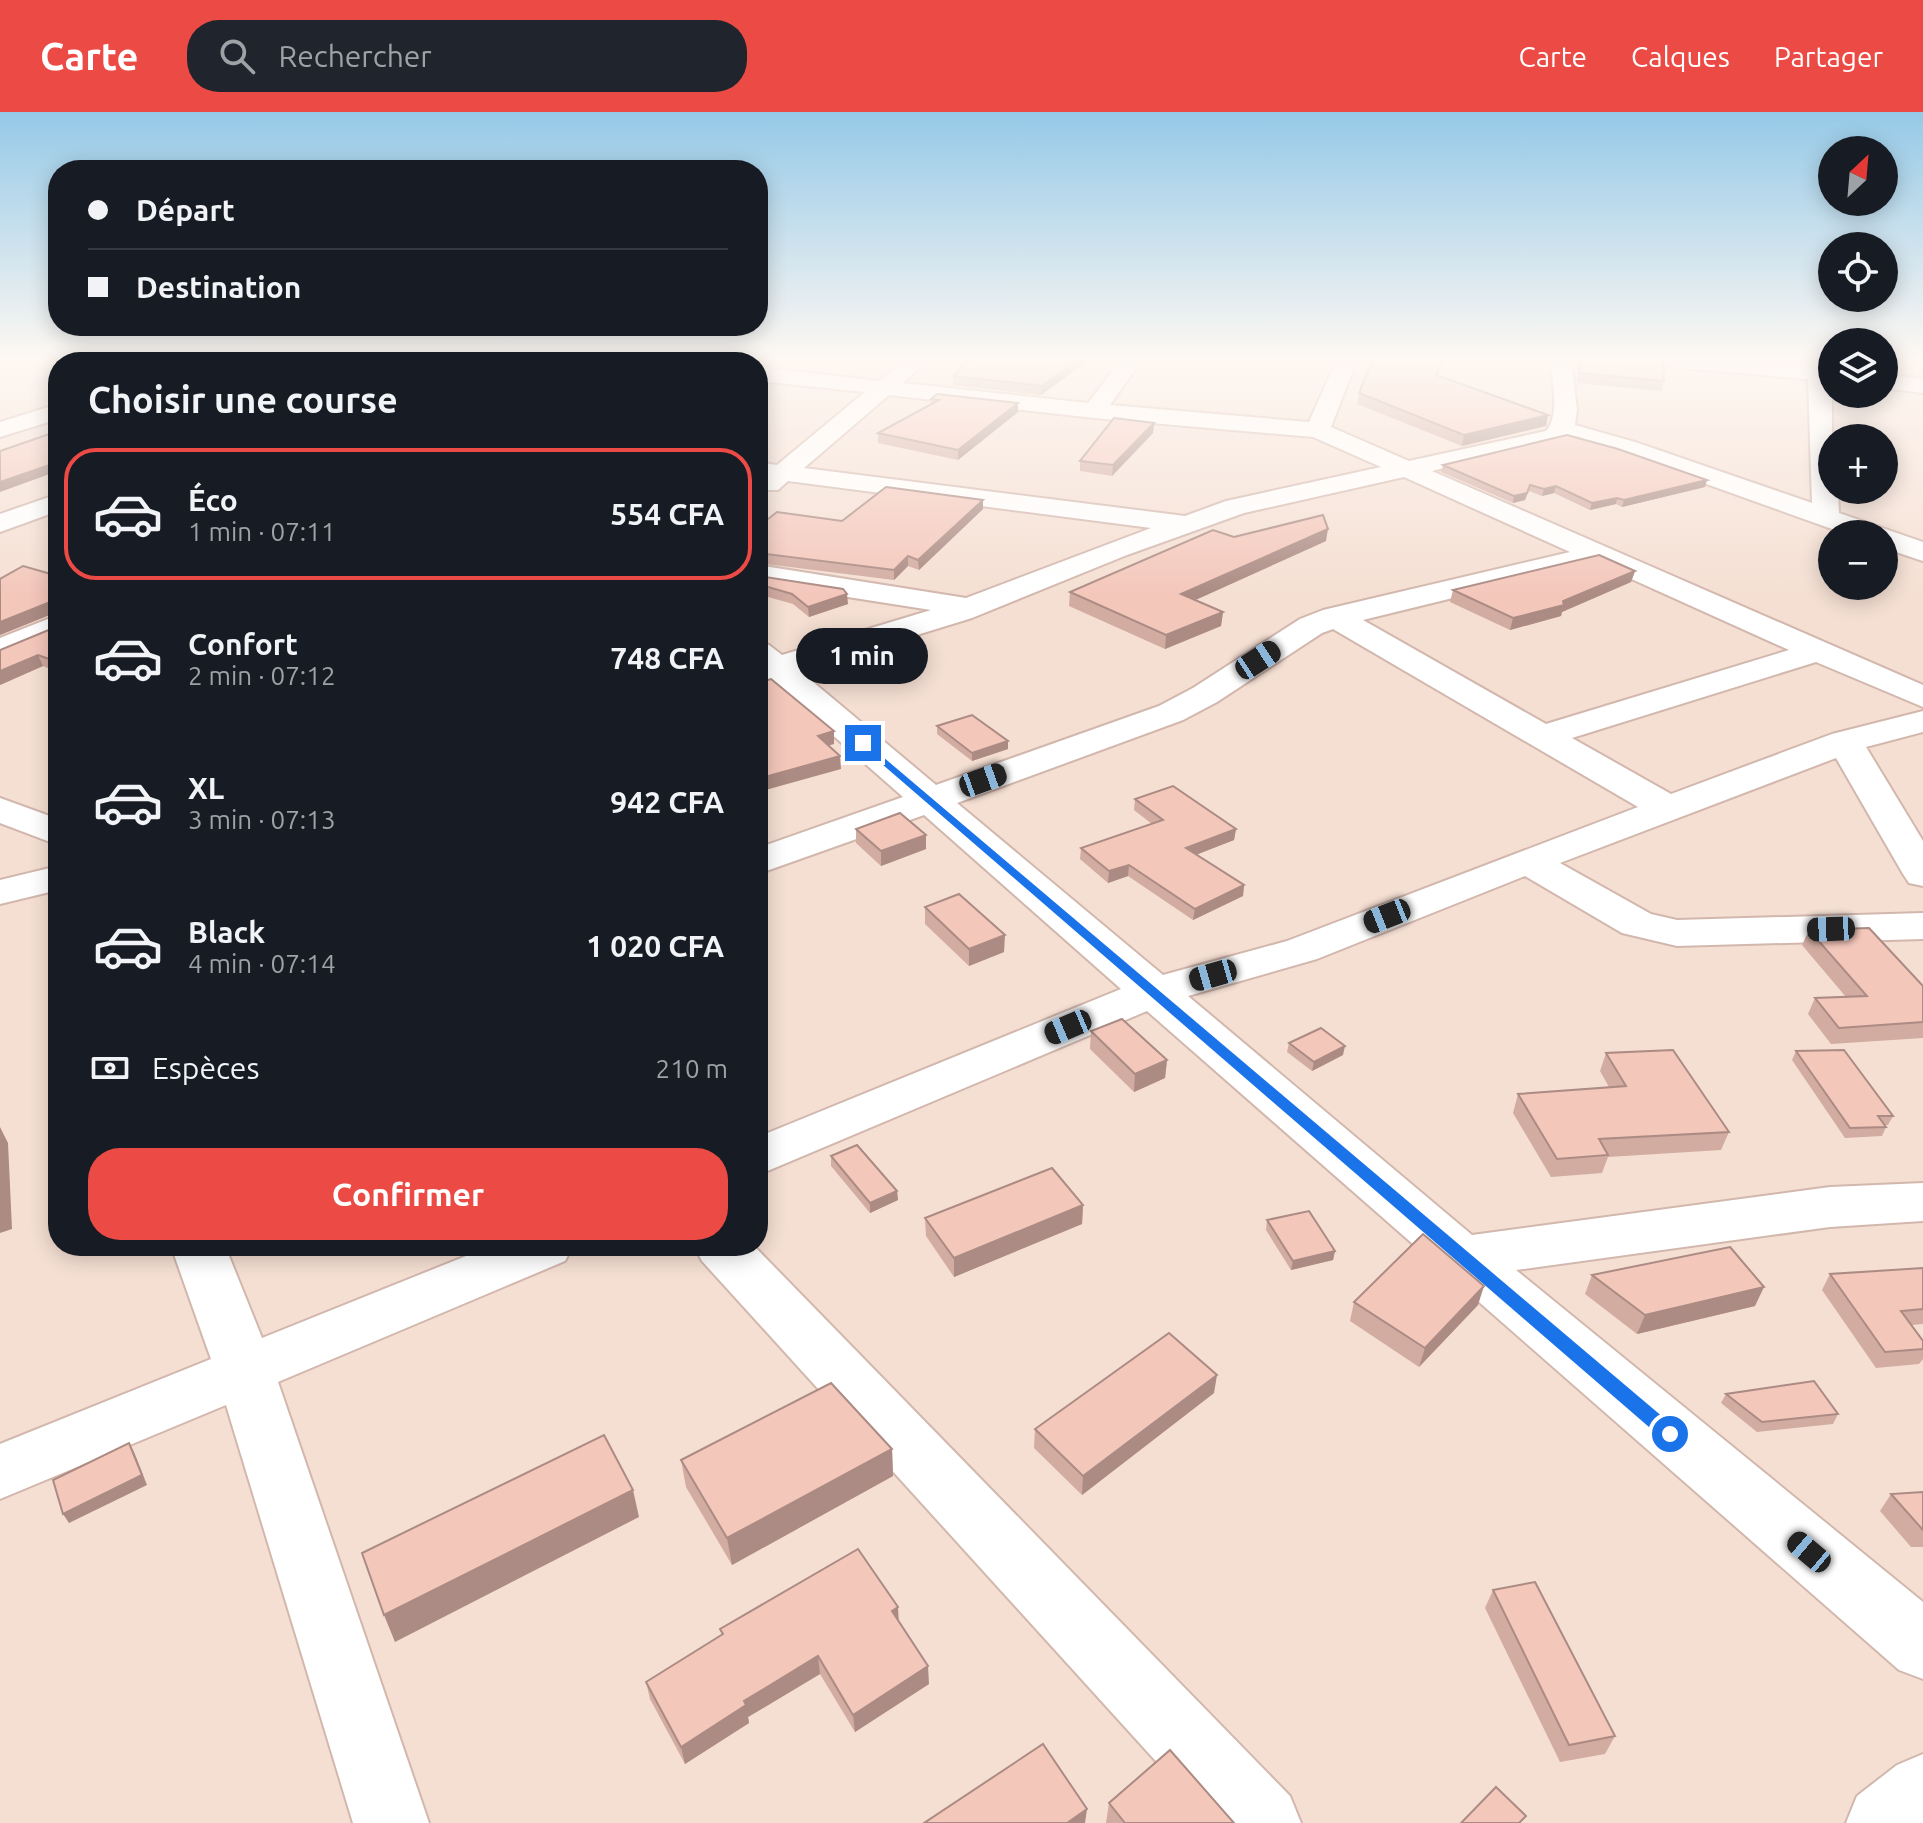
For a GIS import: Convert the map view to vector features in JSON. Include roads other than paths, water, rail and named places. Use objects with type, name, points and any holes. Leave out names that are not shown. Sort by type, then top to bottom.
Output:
[{"type":"street","points":[[770,471],[818,437]]},
{"type":"street","points":[[1334,437],[1923,697]]},
{"type":"street","points":[[768,664],[970,607],[1236,507],[1547,437]]},
{"type":"street","points":[[1590,437],[1834,520]]},
{"type":"street","points":[[1824,437],[1826,517]]},
{"type":"street","points":[[770,471],[1189,524]]},
{"type":"street","points":[[0,524],[48,506]]},
{"type":"street","points":[[1898,543],[1923,552]]},
{"type":"street","points":[[768,858],[1171,713],[1205,695],[1311,626],[1334,617],[1598,554]]},
{"type":"street","points":[[768,576],[970,607]]},
{"type":"street","points":[[1334,617],[1669,809]]},
{"type":"street","points":[[0,650],[48,628]]},
{"type":"street","points":[[1540,737],[1821,650]]},
{"type":"street","points":[[768,668],[929,799],[1462,1257],[1923,1646]]},
{"type":"street","points":[[768,1153],[1153,992],[1302,950],[1845,742],[1923,721]]},
{"type":"street","points":[[1845,742],[1923,874]]},
{"type":"street","points":[[0,809],[48,829]]},
{"type":"street","points":[[1528,861],[1637,924],[1666,931],[1923,926]]},
{"type":"street","points":[[0,892],[48,880]]},
{"type":"street","points":[[1462,1257],[1830,1207],[1923,1202]]},
{"type":"street","points":[[202,1256],[245,1371],[391,1823]]},
{"type":"street","points":[[0,1472],[522,1256]]},
{"type":"street","points":[[730,1256],[1263,1823]]},
{"type":"street","points":[[1884,1823],[1923,1791]]}]
